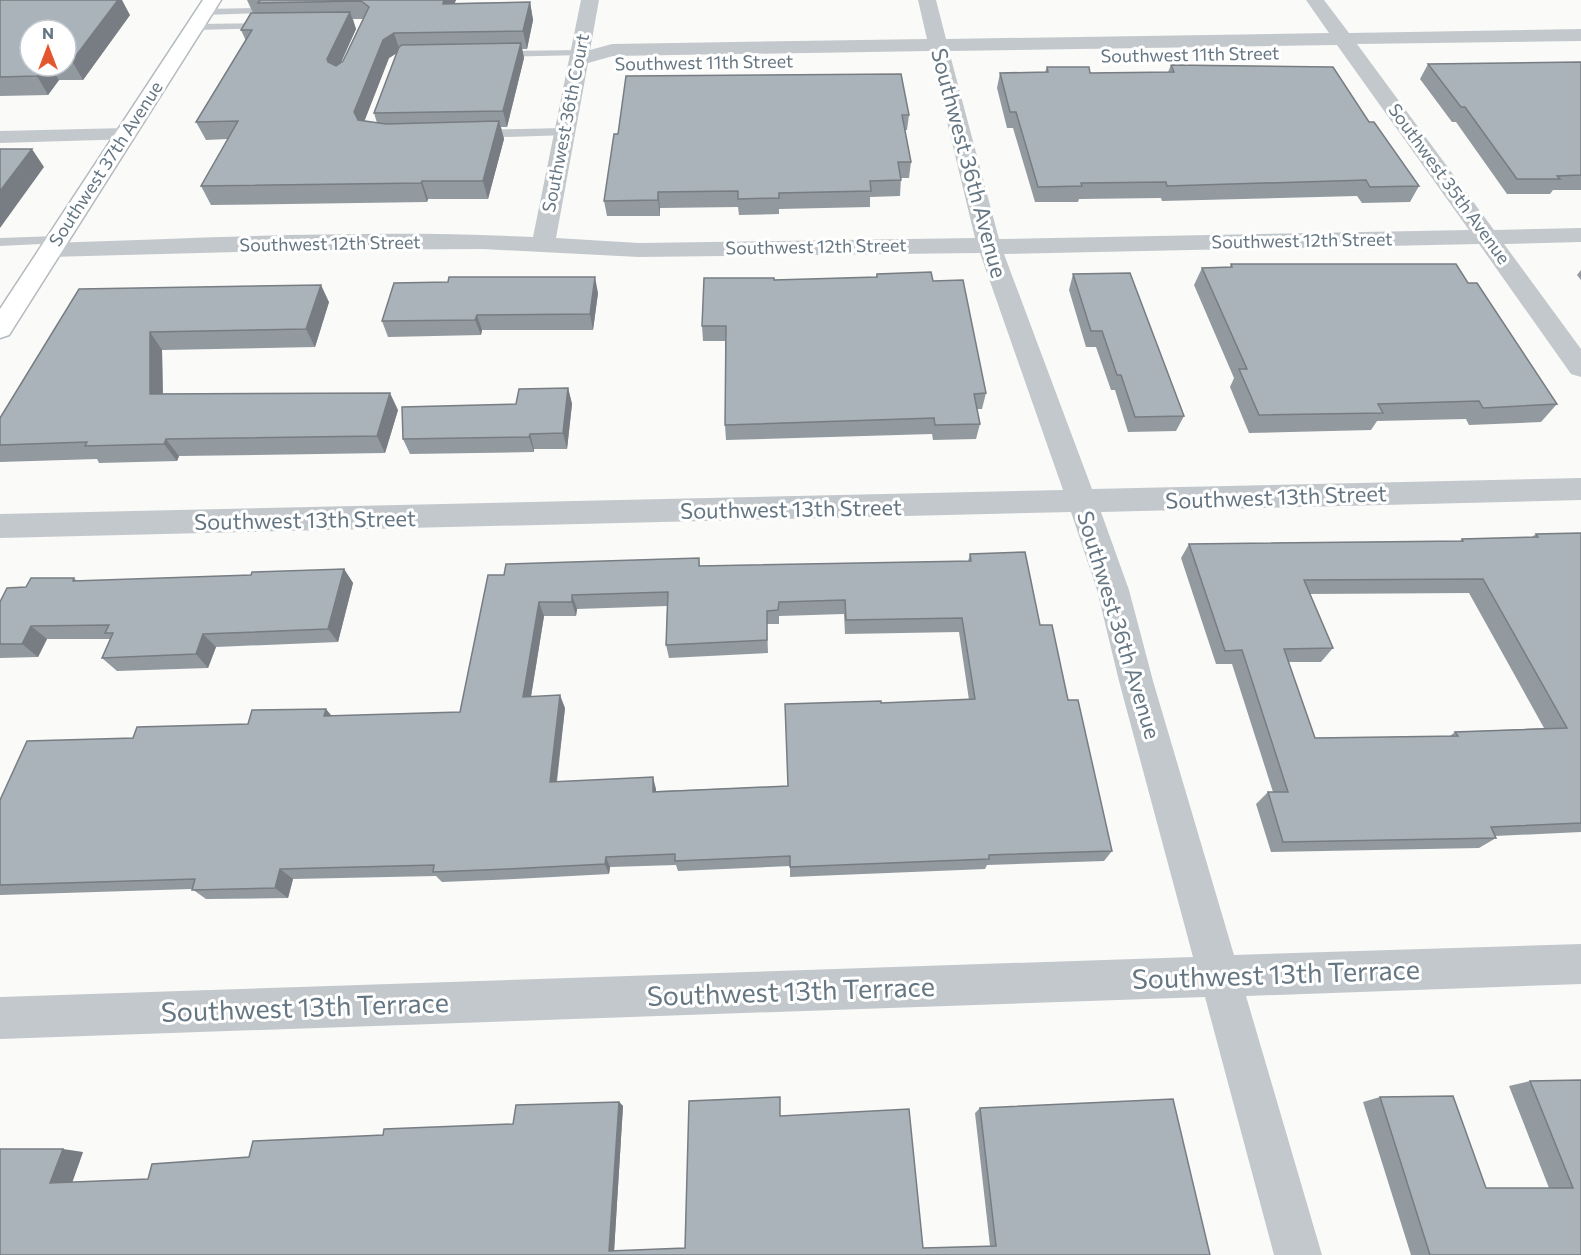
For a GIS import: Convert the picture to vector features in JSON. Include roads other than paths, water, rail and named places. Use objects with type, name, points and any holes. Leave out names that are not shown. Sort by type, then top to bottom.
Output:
[{"type":"main road","name":"Southwest 37th Avenue","points":[[0,328],[204,13]]},
{"type":"street","name":"Southwest 36th Court","points":[[543,245],[590,0]]},
{"type":"street","name":"Southwest 36th Avenue","points":[[927,0],[990,246],[1012,314],[1113,590],[1136,681],[1298,1255]]},
{"type":"street","name":"Southwest 35th Avenue","points":[[1316,0],[1581,368]]},
{"type":"street","name":"Southwest 11th Street","points":[[579,56],[611,65],[939,53],[1349,46],[1581,35]]},
{"type":"street","name":"Southwest 11th Street","points":[[1349,46],[1581,51]]},
{"type":"street","points":[[0,137],[126,134]]},
{"type":"street","name":"Southwest 12th Street","points":[[54,245],[483,242],[639,250],[1036,247],[1581,235]]},
{"type":"street","name":"Southwest 13th Street","points":[[0,526],[1581,489]]},
{"type":"street","name":"Southwest 13th Terrace","points":[[0,1018],[1581,964]]},
{"type":"lane","points":[[204,13],[259,11]]},
{"type":"lane","points":[[204,13],[278,25]]},
{"type":"lane","points":[[485,54],[579,56]]},
{"type":"lane","points":[[459,134],[564,132]]},
{"type":"lane","points":[[0,242],[54,245]]}]
